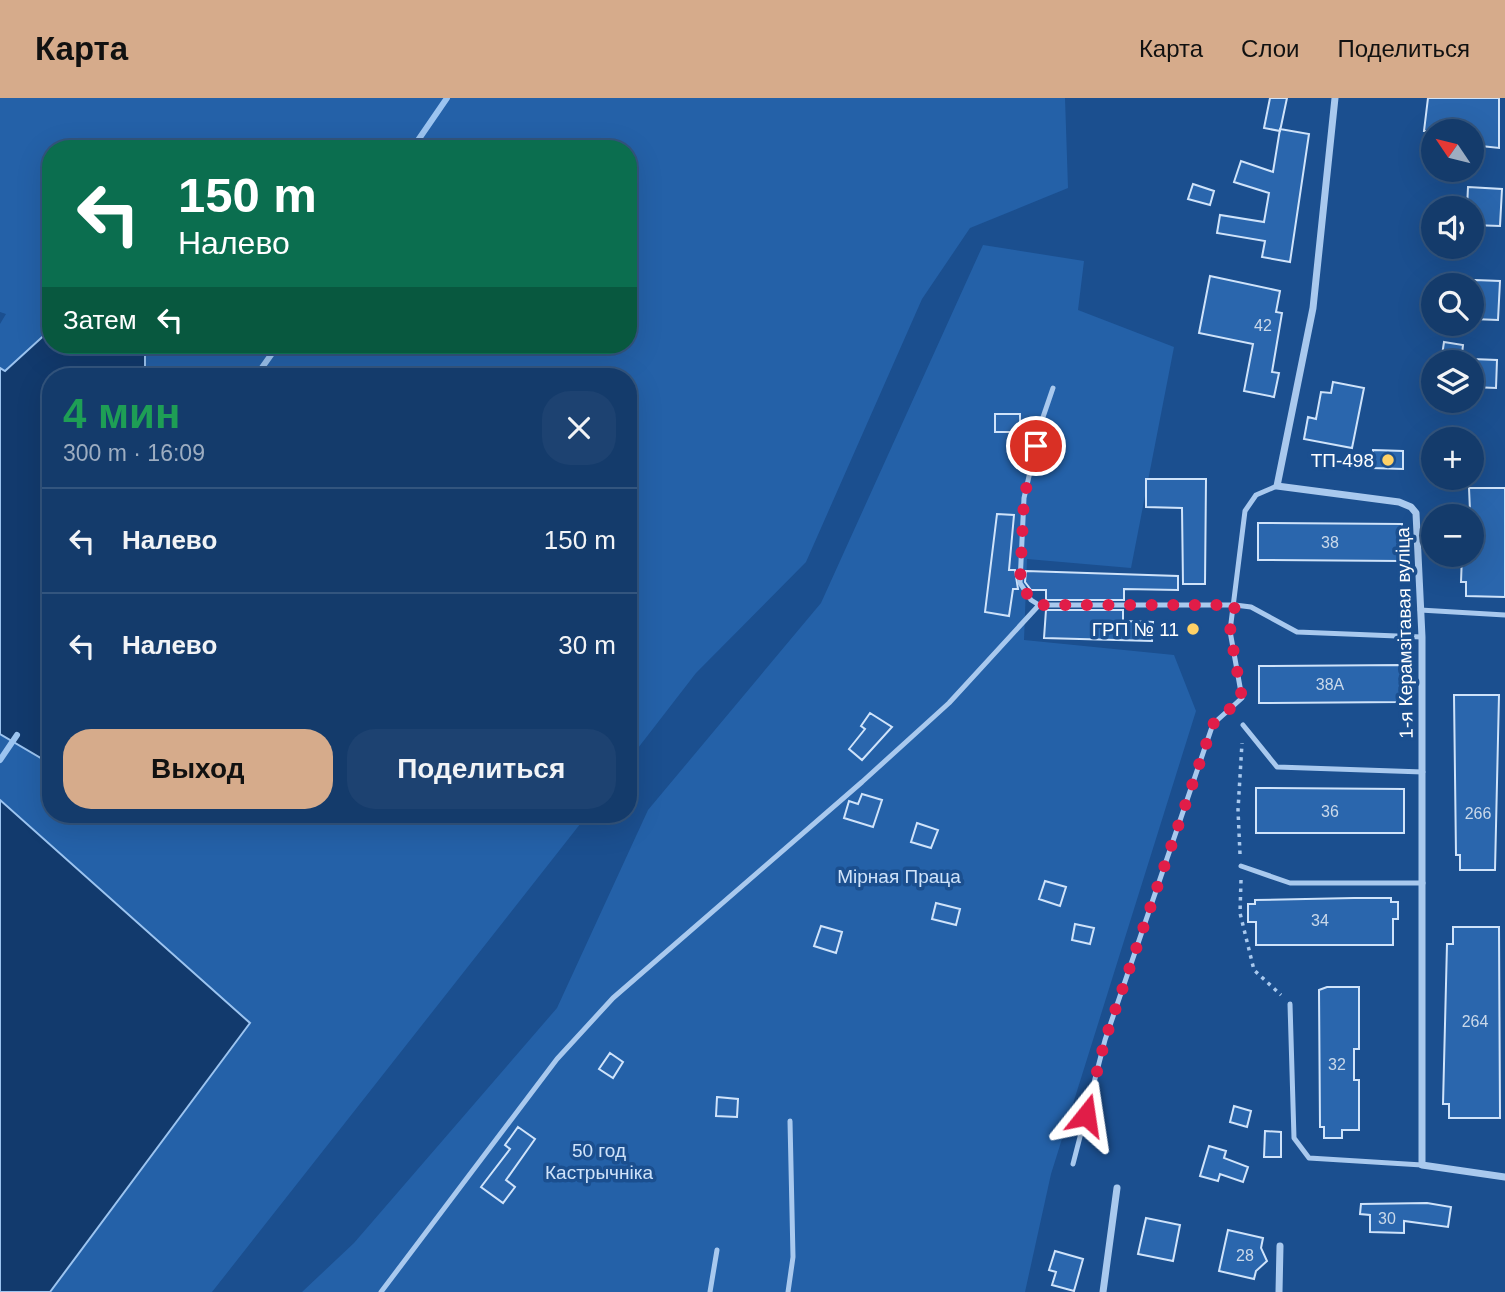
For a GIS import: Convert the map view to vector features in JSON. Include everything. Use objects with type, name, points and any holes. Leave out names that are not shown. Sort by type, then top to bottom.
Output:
[{"type":"street","points":[[1277,486],[1313,308],[1335,98]]},
{"type":"street","name":"1-я Керамзітавая вуліца","points":[[1277,486],[1399,502],[1411,507],[1418,520],[1423,772],[1422,1164]]},
{"type":"street","points":[[1422,1164],[1505,1177]]},
{"type":"street","points":[[1103,1292],[1118,1188]]},
{"type":"street","points":[[1279,1292],[1280,1246]]},
{"type":"lane","points":[[1053,388],[1042,420],[1024,498],[1020,583],[1031,600],[1039,605],[1235,605],[1251,607],[1297,632],[1422,637]]},
{"type":"lane","points":[[1073,1164],[1105,1040],[1213,724],[1242,698],[1230,631],[1245,511],[1256,495],[1277,486]]},
{"type":"lane","points":[[381,1292],[556,1059],[613,998],[949,703],[1039,605]]},
{"type":"lane","points":[[1420,610],[1505,615]]},
{"type":"lane","points":[[1243,725],[1277,767],[1423,772]]},
{"type":"lane","points":[[1241,866],[1290,883],[1423,883]]},
{"type":"lane","points":[[1290,1004],[1294,1138],[1309,1158],[1422,1164]]},
{"type":"lane","points":[[788,1292],[793,1257],[790,1121]]},
{"type":"lane","points":[[710,1292],[717,1250]]},
{"type":"green space","points":[[0,98],[1065,98],[1068,188],[970,228],[922,299],[806,562],[696,673],[637,749],[637,368],[145,368],[145,354],[637,354],[637,140],[42,140],[42,337],[5,371],[0,368],[0,324],[6,314],[0,312]]},
{"type":"green space","name":"Мірная Праца","points":[[983,245],[1084,261],[1078,310],[1174,347],[1131,568],[1027,559],[1024,640],[1174,655],[1196,711],[1051,1174],[1025,1292],[302,1292],[354,1243],[557,1008],[648,810],[821,603]]},
{"type":"green space","points":[[0,734],[42,759],[42,823],[581,823],[212,1292],[50,1292],[250,1023],[0,800]]},
{"type":"shaded area","points":[[42,337],[42,354],[145,354],[145,368],[42,368],[42,759],[0,734],[0,368],[5,371]]},
{"type":"shaded area","points":[[0,800],[250,1023],[50,1292],[0,1292]]},
{"type":"building","points":[[1270,98],[1287,98],[1280,131],[1264,128]]},
{"type":"building","points":[[1428,98],[1499,98],[1499,148],[1484,146],[1484,119],[1425,119]]},
{"type":"building","points":[[1280,129],[1309,134],[1290,262],[1262,257],[1265,241],[1217,233],[1220,215],[1264,222],[1269,193],[1234,182],[1241,161],[1273,172]]},
{"type":"building","points":[[1193,184],[1214,191],[1210,205],[1188,199]]},
{"type":"building","points":[[1468,187],[1502,189],[1500,226],[1484,225],[1484,196],[1468,196]]},
{"type":"building","points":[[1210,276],[1280,291],[1276,312],[1282,313],[1272,372],[1279,373],[1274,397],[1244,391],[1253,344],[1199,333]]},
{"type":"building","points":[[1484,280],[1500,281],[1498,320],[1484,319]]},
{"type":"building","points":[[1444,342],[1463,345],[1462,350],[1443,350]]},
{"type":"building","points":[[1484,359],[1497,360],[1496,388],[1484,388]]},
{"type":"building","points":[[1333,382],[1364,388],[1352,448],[1304,439],[1308,417],[1316,419],[1321,392],[1331,393]]},
{"type":"building","points":[[995,414],[1020,414],[1020,432],[995,432]]},
{"type":"building","name":"ТП-498","points":[[1373,450],[1403,451],[1403,469],[1372,468]]},
{"type":"building","points":[[1146,479],[1206,479],[1205,584],[1183,584],[1182,508],[1146,507]]},
{"type":"building","points":[[1505,488],[1505,597],[1466,596],[1466,582],[1461,582],[1462,567],[1484,567],[1484,504],[1470,504],[1469,490]]},
{"type":"building","points":[[997,514],[1014,515],[1009,570],[1015,570],[1018,589],[1013,589],[1009,616],[985,612]]},
{"type":"building","points":[[1258,523],[1402,524],[1401,561],[1258,560]]},
{"type":"building","points":[[1026,571],[1178,576],[1178,590],[1124,589],[1124,600],[1046,600],[1046,590],[1031,590],[1025,582]]},
{"type":"building","points":[[1046,610],[1123,610],[1123,621],[1153,622],[1152,641],[1044,638]]},
{"type":"building","points":[[1401,665],[1401,702],[1259,703],[1259,666]]},
{"type":"building","points":[[1454,695],[1499,695],[1495,870],[1460,870],[1460,855],[1456,855]]},
{"type":"building","points":[[870,713],[892,727],[862,760],[849,749],[865,729],[861,726]]},
{"type":"building","points":[[1256,788],[1404,789],[1404,833],[1256,833]]},
{"type":"building","points":[[862,794],[882,800],[873,827],[844,818],[849,801],[858,804]]},
{"type":"building","points":[[917,823],[938,830],[931,848],[911,842]]},
{"type":"building","points":[[1045,881],[1066,887],[1060,906],[1039,899]]},
{"type":"building","points":[[1391,898],[1391,902],[1398,902],[1398,919],[1393,919],[1393,945],[1256,945],[1256,922],[1248,922],[1248,904],[1255,904],[1255,900]]},
{"type":"building","points":[[936,903],[960,909],[956,925],[932,919]]},
{"type":"building","points":[[1075,924],[1094,928],[1090,944],[1072,940]]},
{"type":"building","points":[[821,926],[842,932],[836,953],[814,946]]},
{"type":"building","points":[[1453,927],[1499,927],[1500,1118],[1449,1118],[1449,1104],[1443,1104],[1447,944],[1453,944]]},
{"type":"building","points":[[1327,987],[1359,987],[1359,1049],[1354,1049],[1354,1080],[1359,1080],[1359,1130],[1342,1130],[1342,1138],[1324,1138],[1324,1127],[1320,1127],[1319,990]]},
{"type":"building","points":[[610,1053],[623,1062],[613,1078],[599,1069]]},
{"type":"building","points":[[717,1097],[738,1099],[737,1117],[716,1116]]},
{"type":"building","points":[[1234,1106],[1251,1111],[1247,1127],[1230,1122]]},
{"type":"building","points":[[518,1127],[535,1139],[506,1180],[515,1187],[503,1203],[481,1187],[510,1149],[505,1145]]},
{"type":"building","points":[[1265,1131],[1281,1132],[1281,1157],[1264,1157]]},
{"type":"building","points":[[1209,1146],[1226,1151],[1224,1158],[1248,1167],[1243,1182],[1220,1174],[1218,1181],[1200,1176]]},
{"type":"building","points":[[1427,1203],[1451,1207],[1448,1227],[1404,1221],[1404,1233],[1370,1232],[1370,1215],[1360,1214],[1361,1204]]},
{"type":"building","points":[[1146,1218],[1180,1225],[1173,1261],[1138,1254]]},
{"type":"building","points":[[1228,1230],[1263,1238],[1261,1248],[1267,1261],[1256,1271],[1254,1279],[1219,1271]]},
{"type":"building","points":[[1055,1251],[1083,1259],[1074,1291],[1052,1285],[1056,1272],[1049,1270]]},
{"type":"waterway","points":[[418,140],[447,98]]},
{"type":"waterway","points":[[262,368],[272,354]]},
{"type":"waterway","points":[[0,760],[17,735]]},
{"type":"place","name":"ТП-498","points":[[1388,460]]},
{"type":"place","name":"ГРП № 11","points":[[1193,629]]},
{"type":"route","points":[[1036,446],[1024,498],[1020,583],[1024,592],[1039,605],[1235,605],[1230,631],[1242,698],[1213,724],[1105,1040],[1086,1115]]},
{"type":"park label","name":"50 год Кастрычніка","points":[[599,1161]]}]
